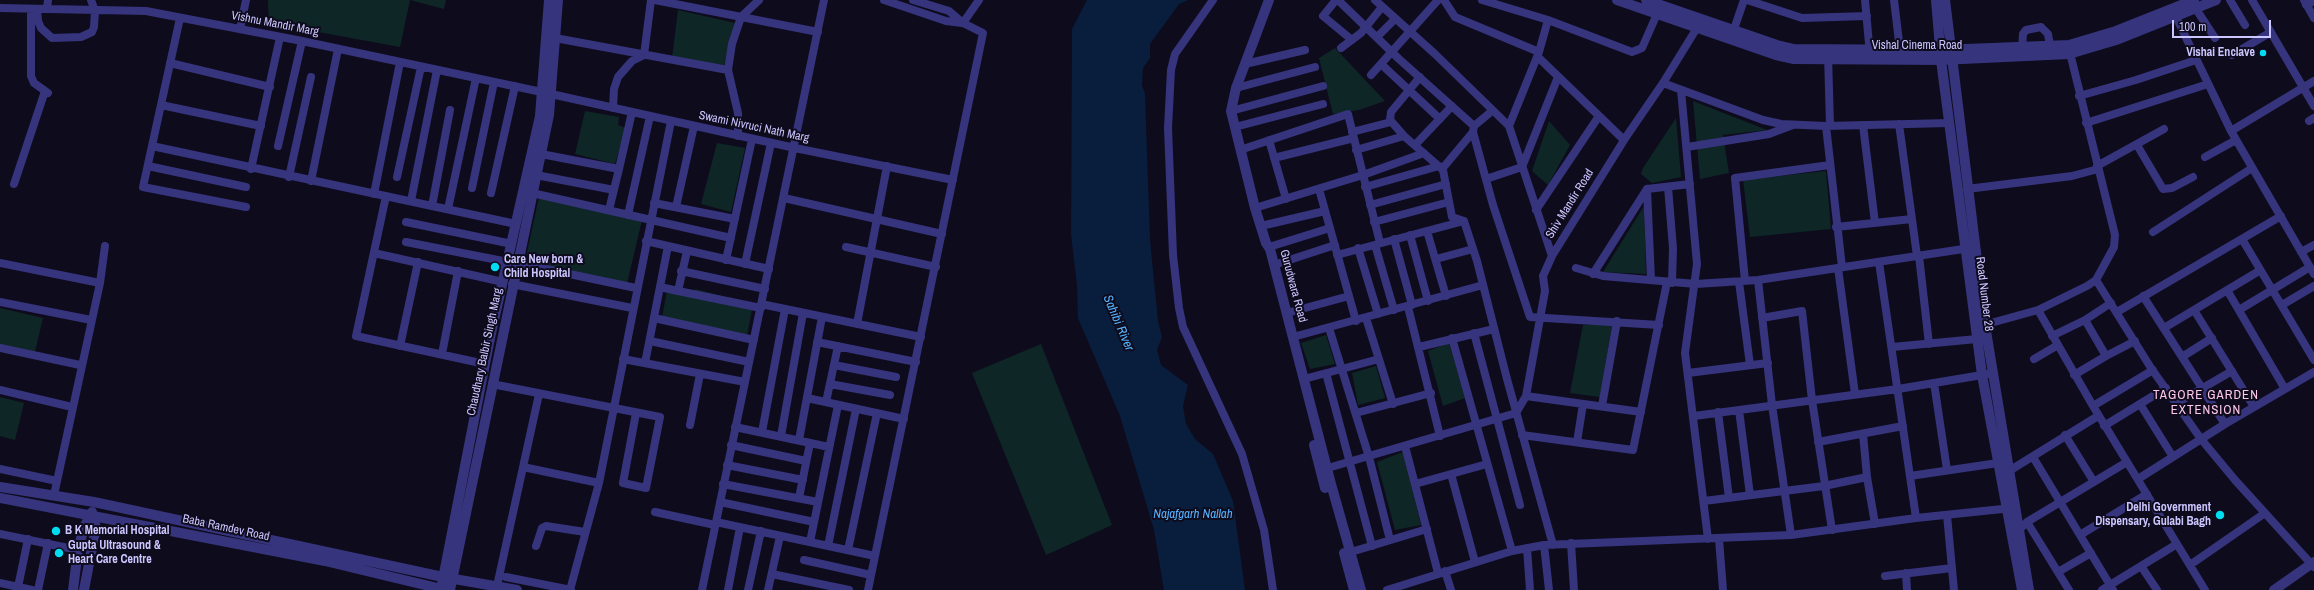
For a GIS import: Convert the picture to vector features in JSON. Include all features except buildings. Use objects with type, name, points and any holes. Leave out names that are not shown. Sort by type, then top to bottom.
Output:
[{"type":"street","points":[[47,9],[48,0]]},
{"type":"street","points":[[34,9],[44,33],[52,38],[81,37],[92,32],[95,11],[91,0]]},
{"type":"street","points":[[240,30],[246,0]]},
{"type":"street","name":"Chaudhary Balbir Singh Marg","points":[[448,577],[492,384],[512,262],[532,193],[549,115],[546,93],[549,0]]},
{"type":"street","name":"Chaudhary Balbir Singh Marg","points":[[512,262],[512,244],[516,224],[546,93],[555,38],[558,0]]},
{"type":"street","points":[[644,54],[651,0]]},
{"type":"street","points":[[655,0],[818,32]]},
{"type":"street","points":[[738,136],[738,113],[728,70],[732,44],[741,17],[759,0]]},
{"type":"street","points":[[702,590],[727,464],[795,148],[824,0]]},
{"type":"street","points":[[884,0],[946,21],[963,23]]},
{"type":"street","points":[[868,590],[936,267],[983,33],[963,23],[949,11],[913,0]]},
{"type":"street","points":[[963,23],[979,0]]},
{"type":"street","points":[[1213,0],[1175,54],[1171,70],[1168,128],[1173,256],[1178,308],[1183,327],[1242,454],[1264,530],[1273,590]]},
{"type":"street","points":[[1269,0],[1236,88],[1231,112],[1255,208],[1267,245],[1330,228]]},
{"type":"street","points":[[1352,40],[1323,16],[1337,0],[1452,106],[1474,129],[1486,179],[1530,317],[1617,321],[1659,325]]},
{"type":"street","points":[[1375,0],[1509,126],[1552,256]]},
{"type":"street","points":[[1371,75],[1438,0]]},
{"type":"street","points":[[1444,0],[1455,17],[1539,56],[1558,77],[1624,140]]},
{"type":"street","points":[[1482,0],[1548,20],[1632,52],[1642,48],[1657,14]]},
{"type":"street","name":"Vishal Cinema Road","points":[[1617,0],[1657,14],[1699,24],[1794,59],[1828,55],[1945,55],[2069,50],[2116,40],[2176,17],[2195,4]]},
{"type":"street","name":"Vishal Cinema Road","points":[[1646,0],[1699,24]]},
{"type":"street","points":[[1732,35],[1745,0],[1802,18],[1867,16]]},
{"type":"street","points":[[1865,0],[1870,55]]},
{"type":"street","points":[[1894,0],[1900,50]]},
{"type":"street","name":"Road Number 28","points":[[1936,0],[1967,189],[1970,248]]},
{"type":"street","name":"Road Number 28","points":[[1945,0],[1945,55],[1949,123],[1970,248],[1980,326],[1993,373],[2009,471],[2011,508],[2022,590]]},
{"type":"street","name":"Vishal Cinema Road","points":[[1870,55],[1900,50],[1945,55],[2050,46],[2069,50],[2116,31],[2195,4],[2216,0]]},
{"type":"street","points":[[2230,0],[2245,25]]},
{"type":"street","points":[[2252,0],[2314,106]]},
{"type":"street","points":[[2308,2],[2314,18]]},
{"type":"street","points":[[2195,4],[2215,38]]},
{"type":"street","points":[[1341,48],[1361,33],[1365,26],[1382,7]]},
{"type":"street","name":"Vishnu Mandir Marg","points":[[0,8],[146,11],[280,37],[546,93]]},
{"type":"street","points":[[14,184],[46,92],[34,83],[31,76],[34,9]]},
{"type":"street","points":[[2176,17],[2231,131],[2312,270],[2272,290],[2239,310]]},
{"type":"street","points":[[180,18],[143,187],[246,207]]},
{"type":"street","points":[[1377,38],[1395,19]]},
{"type":"street","points":[[1509,126],[1539,56],[1548,20]]},
{"type":"street","name":"Shiv Mandir Road","points":[[1516,413],[1526,396],[1545,291],[1543,276],[1552,256],[1624,140],[1663,83],[1699,24]]},
{"type":"street","points":[[2022,48],[2023,34],[2026,30],[2041,27],[2048,34],[2050,46]]},
{"type":"street","points":[[2232,55],[2271,32]]},
{"type":"street","points":[[251,169],[280,37]]},
{"type":"street","points":[[555,38],[728,70]]},
{"type":"street","points":[[278,146],[302,42]]},
{"type":"street","points":[[310,181],[338,49]]},
{"type":"street","points":[[1245,64],[1305,50]]},
{"type":"street","points":[[1980,326],[2038,310],[2096,280],[2114,247],[2115,235],[2079,96],[2069,50]]},
{"type":"street","points":[[613,108],[614,89],[618,77],[632,61],[644,54]]},
{"type":"street","points":[[1828,55],[1828,126],[1830,166],[1855,394]]},
{"type":"street","points":[[2079,96],[2136,80],[2196,60]]},
{"type":"street","points":[[374,194],[400,62]]},
{"type":"street","points":[[170,63],[270,87]]},
{"type":"street","points":[[1380,64],[1440,119]]},
{"type":"street","points":[[397,177],[421,66]]},
{"type":"street","points":[[1236,88],[1315,66]]},
{"type":"street","points":[[411,201],[437,70]]},
{"type":"street","points":[[289,177],[312,77]]},
{"type":"street","points":[[1420,77],[1390,114],[1391,122],[1404,136],[1441,168],[1446,184],[1452,217],[1464,221]]},
{"type":"street","points":[[1486,179],[1522,167],[1558,77]]},
{"type":"street","points":[[448,209],[476,78]]},
{"type":"street","points":[[2231,131],[2314,81]]},
{"type":"street","points":[[472,188],[494,82]]},
{"type":"street","points":[[1663,83],[1763,120],[1828,126],[1949,123]]},
{"type":"street","points":[[2086,122],[2208,84]]},
{"type":"street","points":[[491,193],[515,86]]},
{"type":"street","points":[[1231,112],[1323,86]]},
{"type":"street","points":[[1681,90],[1697,264],[1696,284],[1686,342],[1688,372],[1708,539]]},
{"type":"street","name":"Swami Nivruci Nath Marg","points":[[546,93],[752,139],[953,180]]},
{"type":"street","points":[[1234,128],[1323,104]]},
{"type":"street","points":[[161,106],[261,126]]},
{"type":"street","points":[[1415,145],[1452,106]]},
{"type":"street","points":[[432,206],[450,110]]},
{"type":"street","points":[[1365,187],[1441,168],[1474,129],[1492,111]]},
{"type":"street","points":[[609,210],[632,112]]},
{"type":"street","points":[[1240,150],[1348,114],[1394,310]]},
{"type":"street","points":[[628,215],[650,116]]},
{"type":"street","points":[[1536,210],[1599,116]]},
{"type":"street","points":[[506,578],[570,590],[599,483],[632,308],[671,121]]},
{"type":"street","points":[[1274,158],[1353,135],[1391,122]]},
{"type":"street","points":[[1687,147],[1769,134],[1794,124]]},
{"type":"street","points":[[1899,124],[1929,344]]},
{"type":"street","points":[[1863,125],[1875,223]]},
{"type":"street","points":[[676,207],[694,126]]},
{"type":"street","points":[[1967,189],[2072,176],[2098,167],[2164,129]]},
{"type":"street","points":[[1356,150],[1404,136]]},
{"type":"street","points":[[726,260],[752,139]]},
{"type":"street","points":[[1269,140],[1286,200]]},
{"type":"street","points":[[2206,157],[2236,140]]},
{"type":"street","points":[[745,264],[771,143]]},
{"type":"street","points":[[2137,145],[2163,189],[2172,188],[2193,177]]},
{"type":"street","points":[[152,146],[251,169],[516,224]]},
{"type":"street","points":[[1255,208],[1286,200],[1363,175],[1424,153]]},
{"type":"street","points":[[541,154],[618,169]]},
{"type":"street","points":[[148,166],[246,187]]},
{"type":"street","points":[[857,324],[887,166]]},
{"type":"street","points":[[1750,365],[1742,282],[1735,178],[1830,166]]},
{"type":"street","points":[[2153,232],[2252,168]]},
{"type":"street","points":[[536,175],[614,190]]},
{"type":"street","points":[[1370,205],[1446,184]]},
{"type":"street","points":[[1593,274],[1647,190],[1690,184]]},
{"type":"street","points":[[1522,435],[1633,450],[1669,282],[1673,248],[1668,187]]},
{"type":"street","points":[[1319,189],[1356,321]]},
{"type":"street","points":[[1647,190],[1651,280]]},
{"type":"street","points":[[532,193],[731,238]]},
{"type":"street","points":[[386,196],[356,336],[485,364]]},
{"type":"street","points":[[784,198],[942,234]]},
{"type":"street","points":[[654,202],[735,220]]},
{"type":"street","points":[[1374,222],[1449,202]]},
{"type":"street","points":[[1261,226],[1325,211]]},
{"type":"street","points":[[2117,312],[2281,216]]},
{"type":"street","points":[[1836,227],[1912,219]]},
{"type":"street","points":[[1337,255],[1358,248],[1464,221]]},
{"type":"street","points":[[1464,221],[1483,285],[1516,413],[1553,545]]},
{"type":"street","points":[[406,222],[512,244]]},
{"type":"street","points":[[1427,231],[1446,296]]},
{"type":"street","points":[[1410,235],[1428,301]]},
{"type":"street","points":[[1394,239],[1440,436]]},
{"type":"street","points":[[2242,240],[2259,271],[2282,305],[2314,360]]},
{"type":"street","points":[[646,241],[769,269]]},
{"type":"street","points":[[406,242],[636,288]]},
{"type":"street","name":"Gurudwara Road","points":[[1267,245],[1274,265],[1304,379],[1324,469],[1362,590]]},
{"type":"street","name":"Gurudwara Road","points":[[1267,245],[1269,266],[1324,469],[1354,590]]},
{"type":"street","points":[[1274,265],[1335,245]]},
{"type":"street","points":[[2301,252],[2314,245]]},
{"type":"street","points":[[54,495],[80,365],[100,283],[105,246]]},
{"type":"street","points":[[645,363],[668,246]]},
{"type":"street","points":[[846,247],[936,267]]},
{"type":"street","points":[[1358,248],[1378,314]]},
{"type":"street","points":[[1576,268],[1593,274],[1669,282],[1696,284],[1742,282],[1970,248]]},
{"type":"street","points":[[1436,259],[1473,249]]},
{"type":"street","points":[[678,291],[681,271],[687,251]]},
{"type":"street","points":[[374,254],[458,270],[508,283],[632,308]]},
{"type":"street","points":[[400,346],[418,262]]},
{"type":"street","points":[[1879,262],[1916,518]]},
{"type":"street","points":[[0,263],[100,283]]},
{"type":"street","points":[[442,354],[458,270]]},
{"type":"street","points":[[681,271],[765,289]]},
{"type":"street","points":[[2164,328],[2259,271]]},
{"type":"street","points":[[1758,280],[1772,405],[1791,535]]},
{"type":"street","points":[[2096,280],[2153,370],[2201,439],[2313,566]]},
{"type":"street","name":"Chaudhary Balbir Singh Marg","points":[[446,590],[485,364],[508,283]]},
{"type":"street","points":[[1293,337],[1483,285]]},
{"type":"street","points":[[2282,305],[2314,286]]},
{"type":"street","points":[[660,287],[761,306],[785,309],[921,337]]},
{"type":"street","points":[[2227,290],[2285,389]]},
{"type":"street","points":[[1287,313],[1349,296]]},
{"type":"street","points":[[2143,296],[2225,424]]},
{"type":"street","points":[[0,302],[91,320]]},
{"type":"street","points":[[2052,336],[2085,320],[2111,303]]},
{"type":"street","points":[[762,432],[785,309]]},
{"type":"street","points":[[2038,310],[2092,406],[2205,590]]},
{"type":"street","points":[[2194,310],[2254,407]]},
{"type":"street","points":[[1762,318],[1802,311],[1812,400],[1824,486],[1832,530]]},
{"type":"street","points":[[781,436],[803,313]]},
{"type":"street","points":[[799,440],[822,317]]},
{"type":"street","points":[[654,318],[754,340]]},
{"type":"street","points":[[1366,318],[1393,404]]},
{"type":"street","points":[[2085,320],[2106,356]]},
{"type":"street","points":[[1602,406],[1617,321]]},
{"type":"street","name":"Road Number 28","points":[[1980,326],[1977,339],[1998,463],[2019,530],[2029,590]]},
{"type":"street","points":[[1329,328],[1369,457],[1390,540]]},
{"type":"street","points":[[1419,347],[1494,329]]},
{"type":"street","points":[[1474,333],[1520,505]]},
{"type":"street","points":[[1452,338],[1512,551]]},
{"type":"street","points":[[2182,357],[2212,338]]},
{"type":"street","points":[[1892,347],[1977,339]]},
{"type":"street","points":[[650,341],[749,362]]},
{"type":"street","points":[[2074,374],[2135,341]]},
{"type":"street","points":[[817,342],[916,362]]},
{"type":"street","points":[[2034,359],[2058,345]]},
{"type":"street","points":[[826,402],[838,346]]},
{"type":"street","points":[[0,348],[80,365]]},
{"type":"street","points":[[623,358],[745,382]]},
{"type":"street","points":[[1304,379],[1379,359]]},
{"type":"street","points":[[1688,372],[1768,363]]},
{"type":"street","points":[[834,365],[896,378]]},
{"type":"street","points":[[2092,406],[2153,370]]},
{"type":"street","points":[[2177,403],[2232,371]]},
{"type":"street","points":[[2138,479],[2225,424],[2314,372]]},
{"type":"street","points":[[1326,373],[1351,462],[1372,546]]},
{"type":"street","points":[[1694,416],[1898,389],[1993,373]]},
{"type":"street","points":[[690,426],[700,374]]},
{"type":"street","points":[[1934,383],[1947,470]]},
{"type":"street","points":[[492,384],[613,409],[660,417],[646,488],[623,483],[636,413]]},
{"type":"street","points":[[830,384],[890,395]]},
{"type":"street","points":[[2104,426],[2166,388]]},
{"type":"street","points":[[0,390],[72,407]]},
{"type":"street","points":[[497,586],[539,394]]},
{"type":"street","points":[[1356,413],[1431,394]]},
{"type":"street","points":[[1526,396],[1641,412]]},
{"type":"street","points":[[807,398],[904,419]]},
{"type":"street","points":[[1577,442],[1583,404]]},
{"type":"street","points":[[2140,404],[2173,457]]},
{"type":"street","points":[[810,542],[838,405]]},
{"type":"street","points":[[828,546],[856,409]]},
{"type":"street","points":[[1739,410],[1750,495]]},
{"type":"street","points":[[1718,412],[1730,498]]},
{"type":"street","points":[[848,550],[877,413]]},
{"type":"street","points":[[1324,469],[1516,413]]},
{"type":"street","points":[[2009,471],[2098,416]]},
{"type":"street","points":[[1818,442],[1903,426]]},
{"type":"street","points":[[735,427],[829,447]]},
{"type":"street","points":[[1863,434],[1867,478],[1875,524]]},
{"type":"street","points":[[2065,435],[2094,482]]},
{"type":"street","points":[[799,498],[810,443]]},
{"type":"street","points":[[731,445],[806,461]]},
{"type":"street","points":[[1405,446],[1427,529],[1442,572],[1451,590]]},
{"type":"street","points":[[2033,457],[2112,588]]},
{"type":"street","points":[[2019,530],[2027,522],[2127,462]]},
{"type":"street","points":[[1910,476],[1998,463]]},
{"type":"street","points":[[727,464],[802,480]]},
{"type":"street","points":[[1415,484],[1487,464]]},
{"type":"street","points":[[523,466],[599,483]]},
{"type":"street","points":[[0,469],[57,480]]},
{"type":"street","points":[[1451,474],[1475,562]]},
{"type":"street","points":[[1704,501],[1785,492],[1867,478]]},
{"type":"street","points":[[723,484],[818,502]]},
{"type":"street","points":[[0,487],[94,502],[448,577],[517,590]]},
{"type":"street","points":[[2080,535],[2147,494]]},
{"type":"street","name":"Baba Ramdev Road","points":[[0,498],[325,561],[446,590]]},
{"type":"street","points":[[73,590],[78,550],[84,527],[92,516],[94,502]]},
{"type":"street","points":[[720,502],[814,522]]},
{"type":"street","points":[[1387,590],[1412,586],[1442,572],[1512,551],[1544,545],[1791,535],[1916,518],[2011,508]]},
{"type":"street","points":[[656,512],[715,524],[761,531],[875,556]]},
{"type":"street","points":[[2190,565],[2265,513]]},
{"type":"street","points":[[1947,515],[1954,590]]},
{"type":"street","points":[[84,590],[96,527],[92,516]]},
{"type":"street","points":[[2027,522],[2069,590]]},
{"type":"street","points":[[536,546],[542,528],[546,526],[585,532]]},
{"type":"street","points":[[728,590],[740,527]]},
{"type":"street","points":[[1351,552],[1427,529]]},
{"type":"street","points":[[748,590],[761,531]]},
{"type":"street","points":[[0,534],[78,550]]},
{"type":"street","points":[[768,590],[780,536]]},
{"type":"street","points":[[18,587],[28,539]]},
{"type":"street","points":[[1719,539],[1723,590]]},
{"type":"street","points":[[38,590],[48,543]]},
{"type":"street","points":[[1570,543],[1574,590]]},
{"type":"street","points":[[2102,590],[2112,588],[2141,566],[2177,544]]},
{"type":"street","points":[[1544,545],[1549,590]]},
{"type":"street","points":[[1527,548],[1530,590]]},
{"type":"street","points":[[2058,572],[2091,553]]},
{"type":"street","points":[[804,560],[871,575]]},
{"type":"street","points":[[2141,566],[2157,590]]},
{"type":"street","points":[[2274,590],[2313,566]]},
{"type":"street","points":[[2285,590],[2313,566]]},
{"type":"street","points":[[1885,576],[1952,568]]},
{"type":"street","points":[[1906,573],[1907,590]]},
{"type":"street","points":[[772,574],[848,590]]},
{"type":"street","points":[[0,583],[32,590]]},
{"type":"green space","points":[[268,0],[410,0],[400,47],[269,23]]},
{"type":"green space","points":[[410,0],[446,0],[444,9]]},
{"type":"green space","points":[[678,10],[735,23],[724,66],[672,58]]},
{"type":"green space","points":[[1335,48],[1385,101],[1359,110],[1333,114],[1319,58]]},
{"type":"green space","points":[[1693,101],[1767,130],[1723,135],[1729,173],[1700,179]]},
{"type":"green space","points":[[585,111],[619,117],[618,125],[626,128],[615,164],[575,154]]},
{"type":"green space","points":[[1676,118],[1681,177],[1652,183],[1641,174],[1643,168]]},
{"type":"green space","points":[[1549,121],[1570,145],[1548,185],[1532,171]]},
{"type":"green space","points":[[717,143],[745,148],[731,212],[701,204]]},
{"type":"green space","points":[[1826,171],[1831,229],[1750,237],[1743,180]]},
{"type":"green space","points":[[539,197],[642,220],[626,288],[524,266]]},
{"type":"green space","points":[[1644,206],[1646,274],[1603,272]]},
{"type":"green space","points":[[668,285],[679,287],[692,297],[695,289],[753,304],[747,336],[662,318]]},
{"type":"green space","points":[[0,308],[43,318],[34,356],[0,348]]},
{"type":"green space","points":[[1583,325],[1612,325],[1600,397],[1570,393]]},
{"type":"green space","points":[[1326,335],[1335,364],[1310,369],[1301,343]]},
{"type":"green space","points":[[1449,343],[1465,398],[1443,406],[1428,351]]},
{"type":"green space","points":[[1041,344],[1112,525],[1046,555],[972,373]]},
{"type":"green space","points":[[1376,366],[1385,398],[1358,405],[1352,373]]},
{"type":"green space","points":[[0,397],[24,403],[15,440],[0,436]]},
{"type":"green space","points":[[1403,452],[1421,525],[1395,530],[1377,462]]},
{"type":"water","name":"Najafgarh Nallah","points":[[1087,0],[1188,0],[1179,4],[1150,44],[1150,58],[1143,68],[1142,85],[1145,94],[1150,240],[1158,321],[1162,337],[1157,350],[1161,365],[1188,385],[1183,406],[1186,424],[1195,439],[1213,454],[1233,501],[1245,590],[1164,590],[1154,530],[1120,416],[1078,318],[1077,286],[1071,234],[1072,29]]},
{"type":"place","name":"Vishai Enclave","points":[[2263,53]]},
{"type":"place","name":"Care New born & Child Hospital","points":[[495,267]]},
{"type":"place","name":"Delhi Government Dispensary, Gulabi Bagh","points":[[2220,515]]},
{"type":"place","name":"B K Memorial Hospital","points":[[56,531]]},
{"type":"place","name":"Gupta Ultrasound & Heart Care Centre","points":[[59,553]]},
{"type":"district","name":"TAGORE GARDEN EXTENSION","points":[[2206,404]]},
{"type":"water label","name":"Sahibi River","points":[[1118,323]]}]
